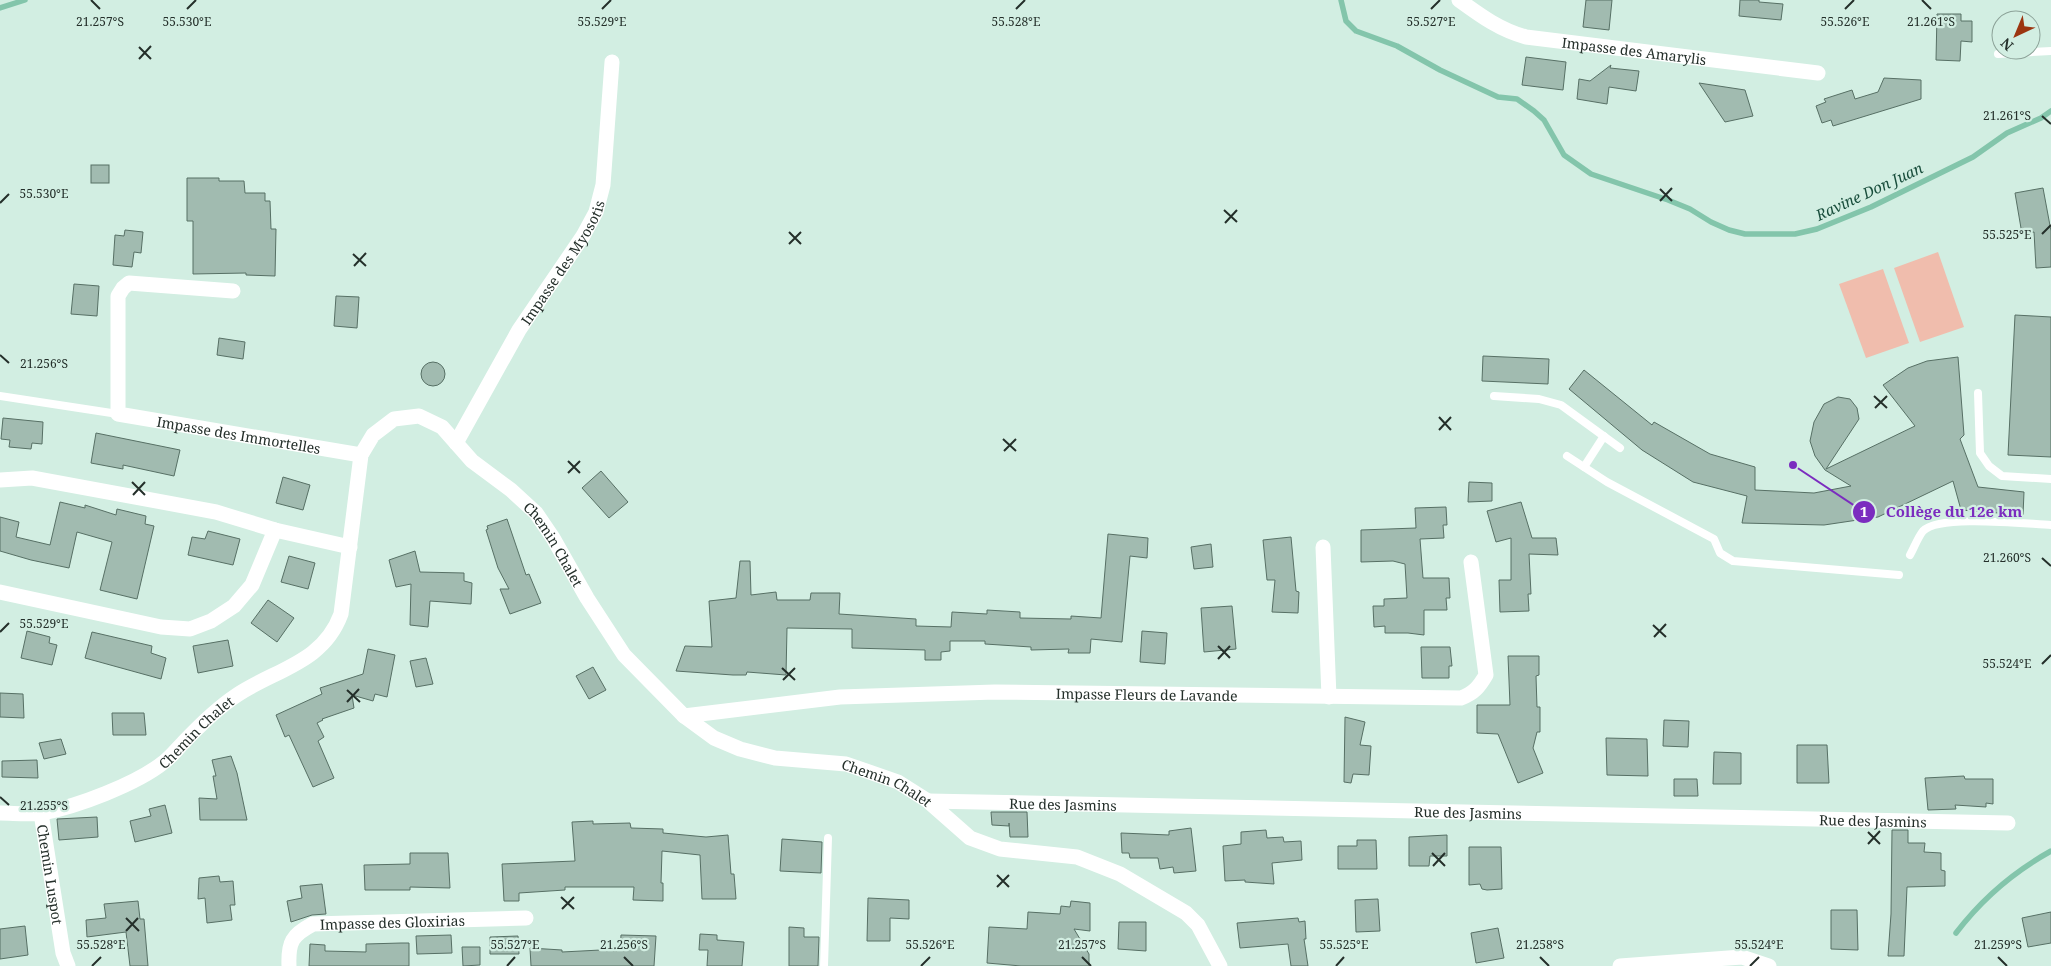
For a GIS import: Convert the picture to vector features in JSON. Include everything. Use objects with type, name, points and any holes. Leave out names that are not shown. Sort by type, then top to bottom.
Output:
[{"type":"street","name":"Impasse des Amarylis","points":[[1459,0],[1492,24],[1526,38],[1818,72]]},
{"type":"street","name":"Impasse des Myosotis","points":[[456,443],[519,330],[584,236],[596,212],[603,185],[612,62]]},
{"type":"street","points":[[118,414],[118,296],[123,288],[129,283],[233,291]]},
{"type":"street","name":"Impasse des Immortelles","points":[[118,414],[361,456]]},
{"type":"street","name":"Chemin Chalet","points":[[0,813],[41,813],[90,799],[137,779],[164,762],[210,716],[237,695],[312,654],[326,642],[336,628],[341,614],[361,456],[373,435],[394,419],[419,416],[442,427],[472,461],[511,490],[536,513],[624,655],[684,716],[714,738],[740,749],[775,758],[846,764],[898,782],[928,801],[970,838],[1000,849],[1077,857],[1120,874],[1186,913],[1198,925],[1220,966]]},
{"type":"street","points":[[0,480],[32,478],[216,512],[275,530],[350,547]]},
{"type":"street","points":[[0,592],[161,627],[190,629],[211,621],[234,606],[252,585],[275,530]]},
{"type":"street","points":[[1323,547],[1329,697]]},
{"type":"street","name":"Impasse Fleurs de Lavande","points":[[684,716],[840,697],[995,692],[1461,698],[1472,693],[1480,686],[1486,675],[1471,562]]},
{"type":"street","name":"Rue des Jasmins","points":[[928,801],[2008,823]]},
{"type":"street","name":"Chemin Luspot","points":[[41,813],[63,952],[68,966]]},
{"type":"street","name":"Impasse des Gloxirias","points":[[289,966],[289,949],[294,936],[314,924],[526,918]]},
{"type":"street","points":[[1620,966],[1742,957],[1769,966]]},
{"type":"lane","points":[[1978,393],[1980,453],[1989,466],[2002,476],[2051,479]]},
{"type":"lane","name":"Impasse des Immortelles","points":[[0,396],[118,414]]},
{"type":"lane","points":[[1494,396],[1539,399],[1561,405],[1620,448]]},
{"type":"lane","points":[[1584,467],[1604,436]]},
{"type":"lane","points":[[1567,456],[1607,482],[1714,539],[1720,553],[1733,560],[1899,575]]},
{"type":"lane","points":[[1910,555],[1924,530],[1938,524],[1956,521],[2051,525]]},
{"type":"lane","points":[[824,966],[828,838]]},
{"type":"shaded area","points":[[1938,252],[1964,327],[1920,342],[1894,268]]},
{"type":"shaded area","points":[[1883,269],[1909,343],[1866,358],[1839,284]]},
{"type":"building","points":[[1586,0],[1612,0],[1609,30],[1583,27]]},
{"type":"building","points":[[1740,0],[1759,0],[1759,2],[1783,4],[1781,20],[1739,16]]},
{"type":"building","points":[[1937,14],[1961,14],[1961,21],[1972,21],[1972,42],[1961,41],[1960,61],[1936,60]]},
{"type":"building","points":[[1526,57],[1566,62],[1563,90],[1522,85]]},
{"type":"building","points":[[1611,65],[1610,68],[1639,71],[1636,91],[1609,87],[1607,104],[1577,99],[1579,79],[1590,81]]},
{"type":"building","points":[[1884,78],[1921,80],[1921,99],[1833,126],[1831,120],[1822,123],[1816,106],[1826,102],[1824,99],[1852,90],[1855,99],[1878,92]]},
{"type":"building","points":[[1699,83],[1745,90],[1753,116],[1725,122]]},
{"type":"building","points":[[91,165],[109,165],[109,183],[91,183]]},
{"type":"building","points":[[187,178],[219,178],[219,181],[244,181],[245,193],[265,193],[265,201],[270,201],[271,229],[276,229],[275,276],[246,275],[246,273],[193,274],[193,221],[187,221]]},
{"type":"building","points":[[2043,188],[2051,231],[2051,267],[2036,268],[2034,232],[2022,234],[2015,193]]},
{"type":"building","points":[[125,230],[143,232],[141,253],[134,252],[132,267],[113,265],[115,235],[124,236]]},
{"type":"building","points":[[74,284],[99,286],[97,316],[71,314]]},
{"type":"building","points":[[336,296],[359,297],[357,328],[334,326]]},
{"type":"building","points":[[2015,315],[2051,317],[2051,457],[2008,455]]},
{"type":"building","points":[[219,338],[245,342],[243,359],[217,355]]},
{"type":"building","points":[[1483,356],[1549,359],[1548,384],[1482,381]]},
{"type":"building","points":[[1958,357],[1964,435],[1960,439],[1978,487],[2024,492],[2023,515],[1961,510],[1953,481],[1878,517],[1824,525],[1742,523],[1747,496],[1693,482],[1642,450],[1569,389],[1584,370],[1652,425],[1654,422],[1710,454],[1755,467],[1755,490],[1814,493],[1851,486],[1825,470],[1815,456],[1810,441],[1814,422],[1824,404],[1838,397],[1850,399],[1857,408],[1859,419],[1826,469],[1915,426],[1883,385],[1908,368],[1927,361]]},
{"type":"building","points":[[428,362],[438,362],[445,369],[445,379],[438,386],[428,386],[421,379],[421,369]]},
{"type":"building","points":[[3,418],[43,422],[42,444],[32,443],[31,449],[9,447],[10,440],[1,439]]},
{"type":"building","points":[[96,433],[180,450],[174,476],[123,465],[123,469],[91,463]]},
{"type":"building","points":[[601,471],[628,502],[609,518],[582,488]]},
{"type":"building","points":[[283,477],[310,485],[303,510],[276,503]]},
{"type":"building","points":[[1469,482],[1492,483],[1492,501],[1468,502]]},
{"type":"building","points":[[60,502],[85,508],[85,505],[116,515],[117,509],[146,516],[145,524],[154,526],[137,599],[100,590],[112,542],[77,532],[69,568],[0,551],[0,517],[19,522],[16,537],[50,545]]},
{"type":"building","points":[[1521,502],[1532,538],[1556,538],[1558,555],[1529,554],[1531,594],[1528,594],[1529,611],[1500,612],[1499,580],[1511,580],[1511,538],[1496,542],[1487,511]]},
{"type":"building","points":[[1446,507],[1447,525],[1443,525],[1444,538],[1420,539],[1423,578],[1449,578],[1450,598],[1446,598],[1447,610],[1424,610],[1424,635],[1385,633],[1385,626],[1374,627],[1373,606],[1384,606],[1384,599],[1407,598],[1405,564],[1393,561],[1361,562],[1361,530],[1416,528],[1415,508]]},
{"type":"building","points":[[507,519],[526,575],[529,574],[541,603],[510,614],[500,589],[509,589],[498,568],[486,530],[488,529],[487,526]]},
{"type":"building","points":[[208,531],[240,539],[233,565],[188,555],[192,537],[205,539]]},
{"type":"building","points":[[1108,534],[1148,538],[1147,558],[1130,556],[1122,642],[1091,639],[1090,653],[1068,653],[1069,649],[1031,650],[1031,647],[985,644],[985,641],[950,641],[950,651],[941,652],[941,660],[925,660],[925,650],[852,648],[852,629],[787,628],[786,675],[747,672],[746,675],[733,675],[676,671],[685,646],[712,647],[709,601],[736,598],[740,561],[750,561],[751,595],[776,592],[777,600],[810,600],[811,593],[840,593],[839,614],[916,619],[916,626],[951,627],[952,612],[987,614],[987,610],[1020,612],[1020,618],[1071,619],[1071,616],[1101,618]]},
{"type":"building","points":[[1291,537],[1296,591],[1299,592],[1298,613],[1272,612],[1275,580],[1267,580],[1263,540]]},
{"type":"building","points":[[1211,544],[1213,567],[1194,569],[1191,547]]},
{"type":"building","points":[[415,551],[420,572],[464,573],[464,581],[472,583],[471,604],[430,601],[428,627],[410,625],[411,584],[396,587],[389,560]]},
{"type":"building","points":[[289,556],[315,563],[308,589],[281,582]]},
{"type":"building","points":[[268,600],[294,618],[277,642],[251,623]]},
{"type":"building","points":[[1232,606],[1236,649],[1204,652],[1201,608]]},
{"type":"building","points":[[27,631],[50,637],[49,643],[57,645],[52,665],[21,658]]},
{"type":"building","points":[[1142,631],[1167,633],[1165,664],[1140,662]]},
{"type":"building","points":[[92,632],[152,646],[151,653],[166,658],[161,679],[85,658]]},
{"type":"building","points":[[228,640],[233,666],[198,673],[193,646]]},
{"type":"building","points":[[1421,647],[1450,647],[1452,666],[1449,666],[1449,678],[1422,678]]},
{"type":"building","points":[[368,649],[395,655],[387,697],[375,694],[373,701],[352,695],[354,708],[322,719],[317,723],[324,737],[318,741],[334,778],[313,787],[289,735],[285,737],[276,715],[322,694],[320,688],[363,674]]},
{"type":"building","points":[[1508,656],[1539,656],[1539,675],[1536,676],[1537,707],[1540,707],[1540,732],[1537,732],[1533,748],[1543,773],[1518,783],[1498,734],[1477,733],[1477,705],[1510,705]]},
{"type":"building","points":[[426,658],[433,684],[416,687],[410,661]]},
{"type":"building","points":[[593,667],[606,690],[589,699],[576,676]]},
{"type":"building","points":[[0,693],[23,694],[24,718],[0,717]]},
{"type":"building","points":[[112,713],[144,713],[146,735],[113,735]]},
{"type":"building","points":[[1345,717],[1365,722],[1360,745],[1371,746],[1369,775],[1353,774],[1351,783],[1344,782]]},
{"type":"building","points":[[1664,720],[1689,721],[1688,747],[1663,746]]},
{"type":"building","points":[[1606,738],[1647,739],[1648,776],[1607,775]]},
{"type":"building","points":[[61,739],[66,754],[44,759],[39,743]]},
{"type":"building","points":[[1797,745],[1827,745],[1829,783],[1797,783]]},
{"type":"building","points":[[1714,752],[1741,753],[1741,784],[1713,784]]},
{"type":"building","points":[[231,756],[237,773],[247,820],[200,820],[199,798],[217,799],[213,776],[216,776],[212,760]]},
{"type":"building","points":[[37,760],[38,778],[2,777],[2,761]]},
{"type":"building","points":[[1964,776],[1965,779],[1993,779],[1993,804],[1986,803],[1986,807],[1955,805],[1956,809],[1928,810],[1925,778]]},
{"type":"building","points":[[1674,779],[1697,779],[1698,796],[1674,796]]},
{"type":"building","points":[[165,805],[172,833],[135,842],[130,821],[151,816],[149,809]]},
{"type":"building","points":[[991,812],[1027,812],[1028,837],[1010,837],[1009,823],[1009,826],[992,825]]},
{"type":"building","points":[[97,817],[98,837],[59,840],[57,819]]},
{"type":"building","points":[[593,821],[593,824],[630,823],[631,828],[663,829],[663,833],[706,837],[728,835],[731,874],[734,874],[736,899],[702,899],[700,855],[662,851],[661,883],[663,883],[663,901],[633,900],[634,887],[565,887],[565,890],[519,893],[519,901],[504,901],[502,864],[575,861],[572,822]]},
{"type":"building","points":[[1191,828],[1196,871],[1174,873],[1173,867],[1160,869],[1158,858],[1130,858],[1129,853],[1122,853],[1121,833],[1169,835],[1169,831]]},
{"type":"building","points":[[1266,830],[1267,838],[1283,837],[1284,842],[1301,841],[1302,860],[1272,863],[1274,884],[1245,882],[1245,880],[1225,881],[1223,846],[1241,844],[1241,832]]},
{"type":"building","points":[[1892,830],[1908,830],[1908,843],[1925,843],[1924,852],[1941,853],[1941,870],[1945,871],[1945,886],[1907,887],[1904,956],[1888,956],[1891,914]]},
{"type":"building","points":[[1447,835],[1447,856],[1430,856],[1429,866],[1409,866],[1409,837]]},
{"type":"building","points":[[782,839],[822,842],[821,873],[780,871]]},
{"type":"building","points":[[1357,840],[1376,840],[1377,869],[1338,869],[1338,846],[1357,846]]},
{"type":"building","points":[[1469,847],[1501,847],[1502,889],[1487,890],[1482,889],[1480,884],[1469,885]]},
{"type":"building","points":[[410,853],[448,853],[450,888],[410,887],[410,890],[365,890],[364,865],[410,864]]},
{"type":"building","points":[[219,876],[220,882],[233,881],[235,905],[230,905],[232,920],[207,923],[205,898],[198,899],[199,878]]},
{"type":"building","points":[[322,884],[326,914],[312,915],[291,922],[287,901],[302,898],[300,886]]},
{"type":"building","points":[[868,898],[909,900],[909,919],[890,918],[890,941],[867,941]]},
{"type":"building","points":[[1378,899],[1380,931],[1356,932],[1355,900]]},
{"type":"building","points":[[138,901],[140,919],[144,919],[148,966],[130,966],[126,932],[87,937],[86,920],[106,918],[104,904]]},
{"type":"building","points":[[1071,901],[1090,903],[1090,931],[1074,929],[1089,954],[1089,966],[1021,966],[987,963],[989,927],[1027,929],[1028,912],[1060,914],[1061,906],[1070,907]]},
{"type":"building","points":[[1831,910],[1857,910],[1858,950],[1831,949]]},
{"type":"building","points":[[2051,912],[2051,943],[2028,947],[2022,918]]},
{"type":"building","points":[[1298,918],[1299,922],[1305,921],[1306,939],[1304,939],[1308,966],[1291,966],[1288,944],[1240,948],[1237,923]]},
{"type":"building","points":[[1119,922],[1146,922],[1146,951],[1118,949]]},
{"type":"building","points":[[25,926],[28,955],[0,959],[0,929]]},
{"type":"building","points":[[789,927],[804,928],[804,937],[819,937],[818,966],[789,966]]},
{"type":"building","points":[[1498,928],[1504,958],[1476,963],[1471,933]]},
{"type":"building","points":[[700,934],[717,935],[717,940],[744,942],[742,966],[707,966],[708,950],[699,950]]},
{"type":"building","points":[[451,935],[452,953],[417,954],[416,936]]},
{"type":"building","points":[[621,935],[656,936],[654,966],[531,966],[530,948],[562,950],[562,952],[620,949]]},
{"type":"building","points":[[518,936],[519,954],[490,954],[490,937]]},
{"type":"building","points":[[409,943],[409,966],[309,966],[310,944],[325,945],[325,951],[366,952],[366,944]]},
{"type":"building","points":[[462,947],[480,947],[480,965],[463,966]]},
{"type":"waterway","name":"Ravine Don Juan","points":[[0,8],[25,0]]},
{"type":"waterway","name":"Ravine Don Juan","points":[[1341,0],[1346,21],[1356,31],[1397,46],[1440,70],[1498,97],[1517,99],[1544,120],[1564,155],[1591,174],[1668,200],[1690,209],[1729,230],[1745,234],[1795,234],[1817,229],[1871,207],[1973,157],[2007,133],[2041,118],[2051,111]]},
{"type":"waterway","points":[[1956,933],[1976,909],[1999,887],[2051,851]]},
{"type":"place","name":"Collège du 12e km","points":[[1793,465]]}]
